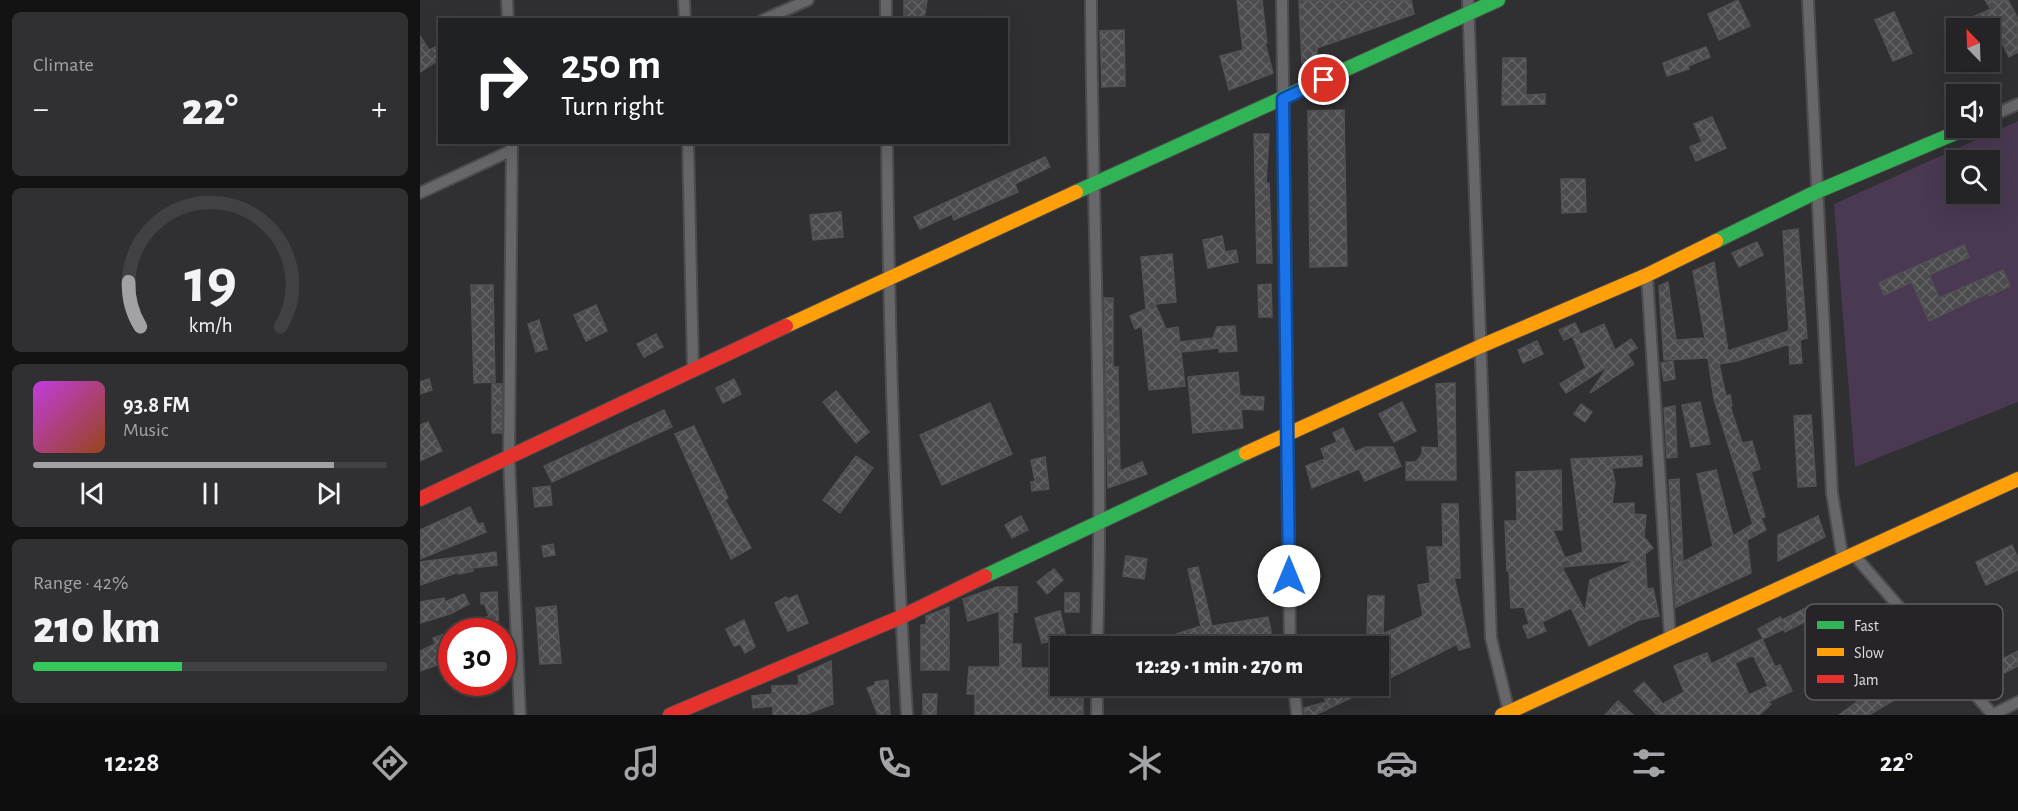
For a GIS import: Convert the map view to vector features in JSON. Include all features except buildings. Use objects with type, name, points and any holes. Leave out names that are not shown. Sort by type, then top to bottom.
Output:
[{"type":"street","points":[[507,0],[508,18]]},
{"type":"street","points":[[684,0],[685,18]]},
{"type":"street","points":[[768,18],[808,0]]},
{"type":"street","points":[[886,0],[886,18]]},
{"type":"street","points":[[1091,0],[1092,183],[1101,520],[1096,636]]},
{"type":"street","points":[[1282,0],[1290,636]]},
{"type":"street","points":[[420,499],[509,459],[889,277],[1092,183],[1283,99],[1468,7],[1498,0]]},
{"type":"street","points":[[1808,0],[1832,494],[1848,557],[1891,604]]},
{"type":"street","points":[[1468,7],[1491,638],[1508,714],[2018,479]]},
{"type":"street","points":[[2000,112],[2018,104]]},
{"type":"street","points":[[670,715],[691,711],[901,617],[1101,520],[1481,346],[1647,275],[1816,192],[1946,137]]},
{"type":"street","points":[[688,144],[693,369]]},
{"type":"street","points":[[887,144],[889,277],[901,617],[907,715]]},
{"type":"street","points":[[420,193],[512,146],[509,459],[520,715]]},
{"type":"street","points":[[1647,275],[1670,638]]},
{"type":"street","points":[[1097,696],[1098,715]]},
{"type":"street","points":[[1295,696],[1297,715]]},
{"type":"street","points":[[1979,700],[1993,715],[2018,702]]},
{"type":"shaded area","points":[[2018,121],[2018,402],[1855,467],[1834,204],[1946,153],[1946,204],[2000,204],[2000,150],[1954,150],[1980,138],[2000,138],[2000,129]]},
{"type":"traffic: fast","points":[[1076,192],[1498,0]]},
{"type":"traffic: fast","points":[[1716,241],[1816,192],[1946,137]]},
{"type":"traffic: fast","points":[[985,576],[1246,453]]},
{"type":"traffic: slow","points":[[786,326],[1076,192]]},
{"type":"traffic: slow","points":[[1246,453],[1481,346],[1647,275],[1716,241]]},
{"type":"traffic: slow","points":[[1509,712],[2018,479]]},
{"type":"traffic: slow","points":[[1502,715],[1509,712],[1512,715]]},
{"type":"traffic: jam","points":[[420,499],[786,326]]},
{"type":"traffic: jam","points":[[670,715],[901,617],[985,576]]},
{"type":"route","points":[[1289,576],[1283,99],[1324,80]]}]
